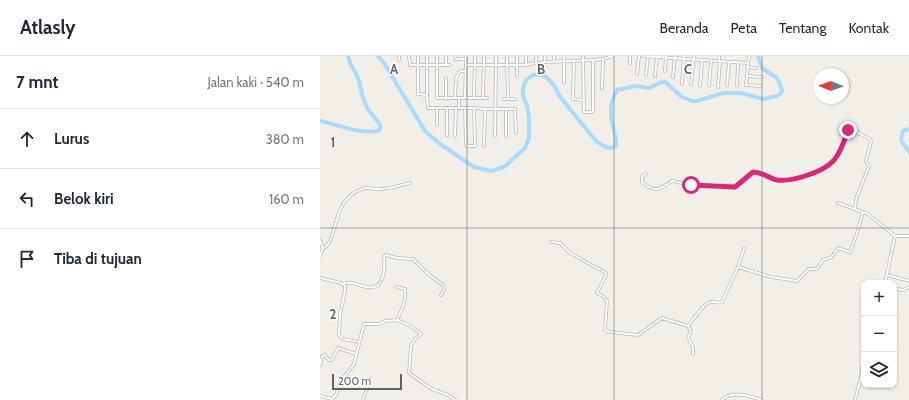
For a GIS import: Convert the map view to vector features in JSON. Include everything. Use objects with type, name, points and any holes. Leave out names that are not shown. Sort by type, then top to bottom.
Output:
[{"type":"street","points":[[409,56],[409,65],[450,65]]},
{"type":"street","points":[[418,56],[418,94],[427,95]]},
{"type":"street","points":[[428,56],[427,108],[485,108],[516,110],[516,133]]},
{"type":"street","points":[[437,56],[435,99],[487,98]]},
{"type":"street","points":[[446,56],[446,65]]},
{"type":"street","points":[[456,56],[456,59],[466,58],[465,98]]},
{"type":"street","points":[[474,98],[475,56]]},
{"type":"street","points":[[483,98],[484,56]]},
{"type":"street","points":[[495,136],[496,56]]},
{"type":"street","points":[[508,56],[508,99]]},
{"type":"street","points":[[517,56],[517,76]]},
{"type":"street","points":[[526,56],[526,64]]},
{"type":"street","points":[[536,56],[536,62]]},
{"type":"street","points":[[545,56],[545,62]]},
{"type":"street","points":[[554,56],[554,62]]},
{"type":"street","points":[[564,56],[564,83]]},
{"type":"street","points":[[573,56],[573,99],[583,100]]},
{"type":"street","points":[[583,56],[583,112],[593,112],[593,60]]},
{"type":"street","points":[[466,65],[517,65],[536,62],[583,61],[603,59],[613,56]]},
{"type":"street","points":[[630,56],[630,63]]},
{"type":"street","points":[[637,74],[639,56]]},
{"type":"street","points":[[643,56],[748,63]]},
{"type":"street","points":[[646,75],[648,56]]},
{"type":"street","points":[[682,84],[684,56]]},
{"type":"street","points":[[691,84],[694,56]]},
{"type":"street","points":[[718,87],[719,56]]},
{"type":"street","points":[[748,56],[746,85],[761,86]]},
{"type":"street","points":[[655,76],[657,57]]},
{"type":"street","points":[[665,71],[666,57]]},
{"type":"street","points":[[673,77],[675,57]]},
{"type":"street","points":[[602,88],[603,59]]},
{"type":"street","points":[[700,86],[702,60]]},
{"type":"street","points":[[709,86],[712,61]]},
{"type":"street","points":[[727,85],[729,62]]},
{"type":"street","points":[[736,85],[738,62]]},
{"type":"street","points":[[747,67],[756,68]]},
{"type":"street","points":[[455,98],[456,78],[460,71],[466,71]]},
{"type":"street","points":[[746,76],[762,77]]},
{"type":"street","points":[[446,78],[446,99]]},
{"type":"street","points":[[455,136],[459,98]]},
{"type":"street","points":[[503,99],[515,99]]},
{"type":"street","points":[[437,108],[437,126]]},
{"type":"street","points":[[447,108],[447,136]]},
{"type":"street","points":[[465,108],[466,145],[474,146],[474,108]]},
{"type":"street","points":[[484,146],[485,108]]},
{"type":"street","points":[[506,109],[506,136]]},
{"type":"street","points":[[646,174],[642,176],[642,182],[652,189],[657,190],[672,181],[697,186],[709,185],[735,187],[753,172],[777,180],[797,178],[815,173],[832,163],[844,145],[848,130],[851,128],[870,139],[871,142],[866,161],[869,166],[856,199],[855,209]]},
{"type":"street","points":[[320,255],[323,249],[327,247],[340,210],[351,195],[364,188],[384,189],[410,183]]},
{"type":"street","points":[[838,203],[875,218],[895,236],[909,236]]},
{"type":"street","points":[[738,267],[768,277],[794,281],[798,280],[809,269],[816,270],[823,260],[832,257],[838,248],[850,252],[863,212]]},
{"type":"street","points":[[886,280],[895,236]]},
{"type":"street","points":[[320,240],[323,249]]},
{"type":"street","points":[[551,242],[560,243],[570,254],[606,273],[597,293],[604,297],[607,301],[604,328],[606,331],[638,335],[662,318],[688,326],[691,331],[688,337],[693,347],[693,354]]},
{"type":"street","points":[[688,326],[706,304],[710,302],[719,303],[724,300],[744,249]]},
{"type":"street","points":[[320,278],[342,284],[353,282],[370,287],[377,285],[381,281],[384,274],[384,257],[386,255],[415,261],[428,274],[443,285],[444,290],[441,295]]},
{"type":"street","points":[[887,276],[909,281]]},
{"type":"street","points":[[342,284],[345,289],[340,315],[339,335],[343,339],[359,342]]},
{"type":"street","points":[[397,287],[405,289],[405,293],[403,306],[397,320]]},
{"type":"street","points":[[897,289],[903,290],[909,288]]},
{"type":"street","points":[[320,396],[333,400],[336,396],[340,382],[354,364],[364,324],[379,324],[385,321],[397,320],[410,326],[421,334],[415,339],[411,346],[409,373],[432,388],[455,400]]},
{"type":"street","points":[[320,365],[322,356],[325,355],[332,360],[338,348],[356,354]]},
{"type":"street","points":[[855,400],[861,377]]},
{"type":"street","points":[[363,400],[370,379]]},
{"type":"street","points":[[722,400],[734,394],[762,400]]},
{"type":"waterway","points":[[320,121],[349,129],[370,132],[378,131],[381,127],[366,105],[359,80],[348,56]]},
{"type":"waterway","points":[[378,56],[384,63],[425,131],[440,144],[474,167],[491,171],[504,167],[525,148],[529,138],[529,117],[523,96],[523,88],[526,80],[533,75],[545,76],[553,84],[561,98],[596,141],[606,147],[611,148],[616,146],[611,113],[613,99],[617,90],[635,86],[649,88],[665,82],[682,97],[692,101],[697,101],[723,93],[741,93],[763,99],[777,96],[782,90],[779,82],[777,78],[762,68],[758,56]]},
{"type":"waterway","points":[[909,129],[903,131],[901,140],[909,152]]},
{"type":"route","points":[[691,185],[735,187],[753,172],[777,180],[797,178],[815,173],[826,168],[839,154],[844,145],[848,130]]}]
